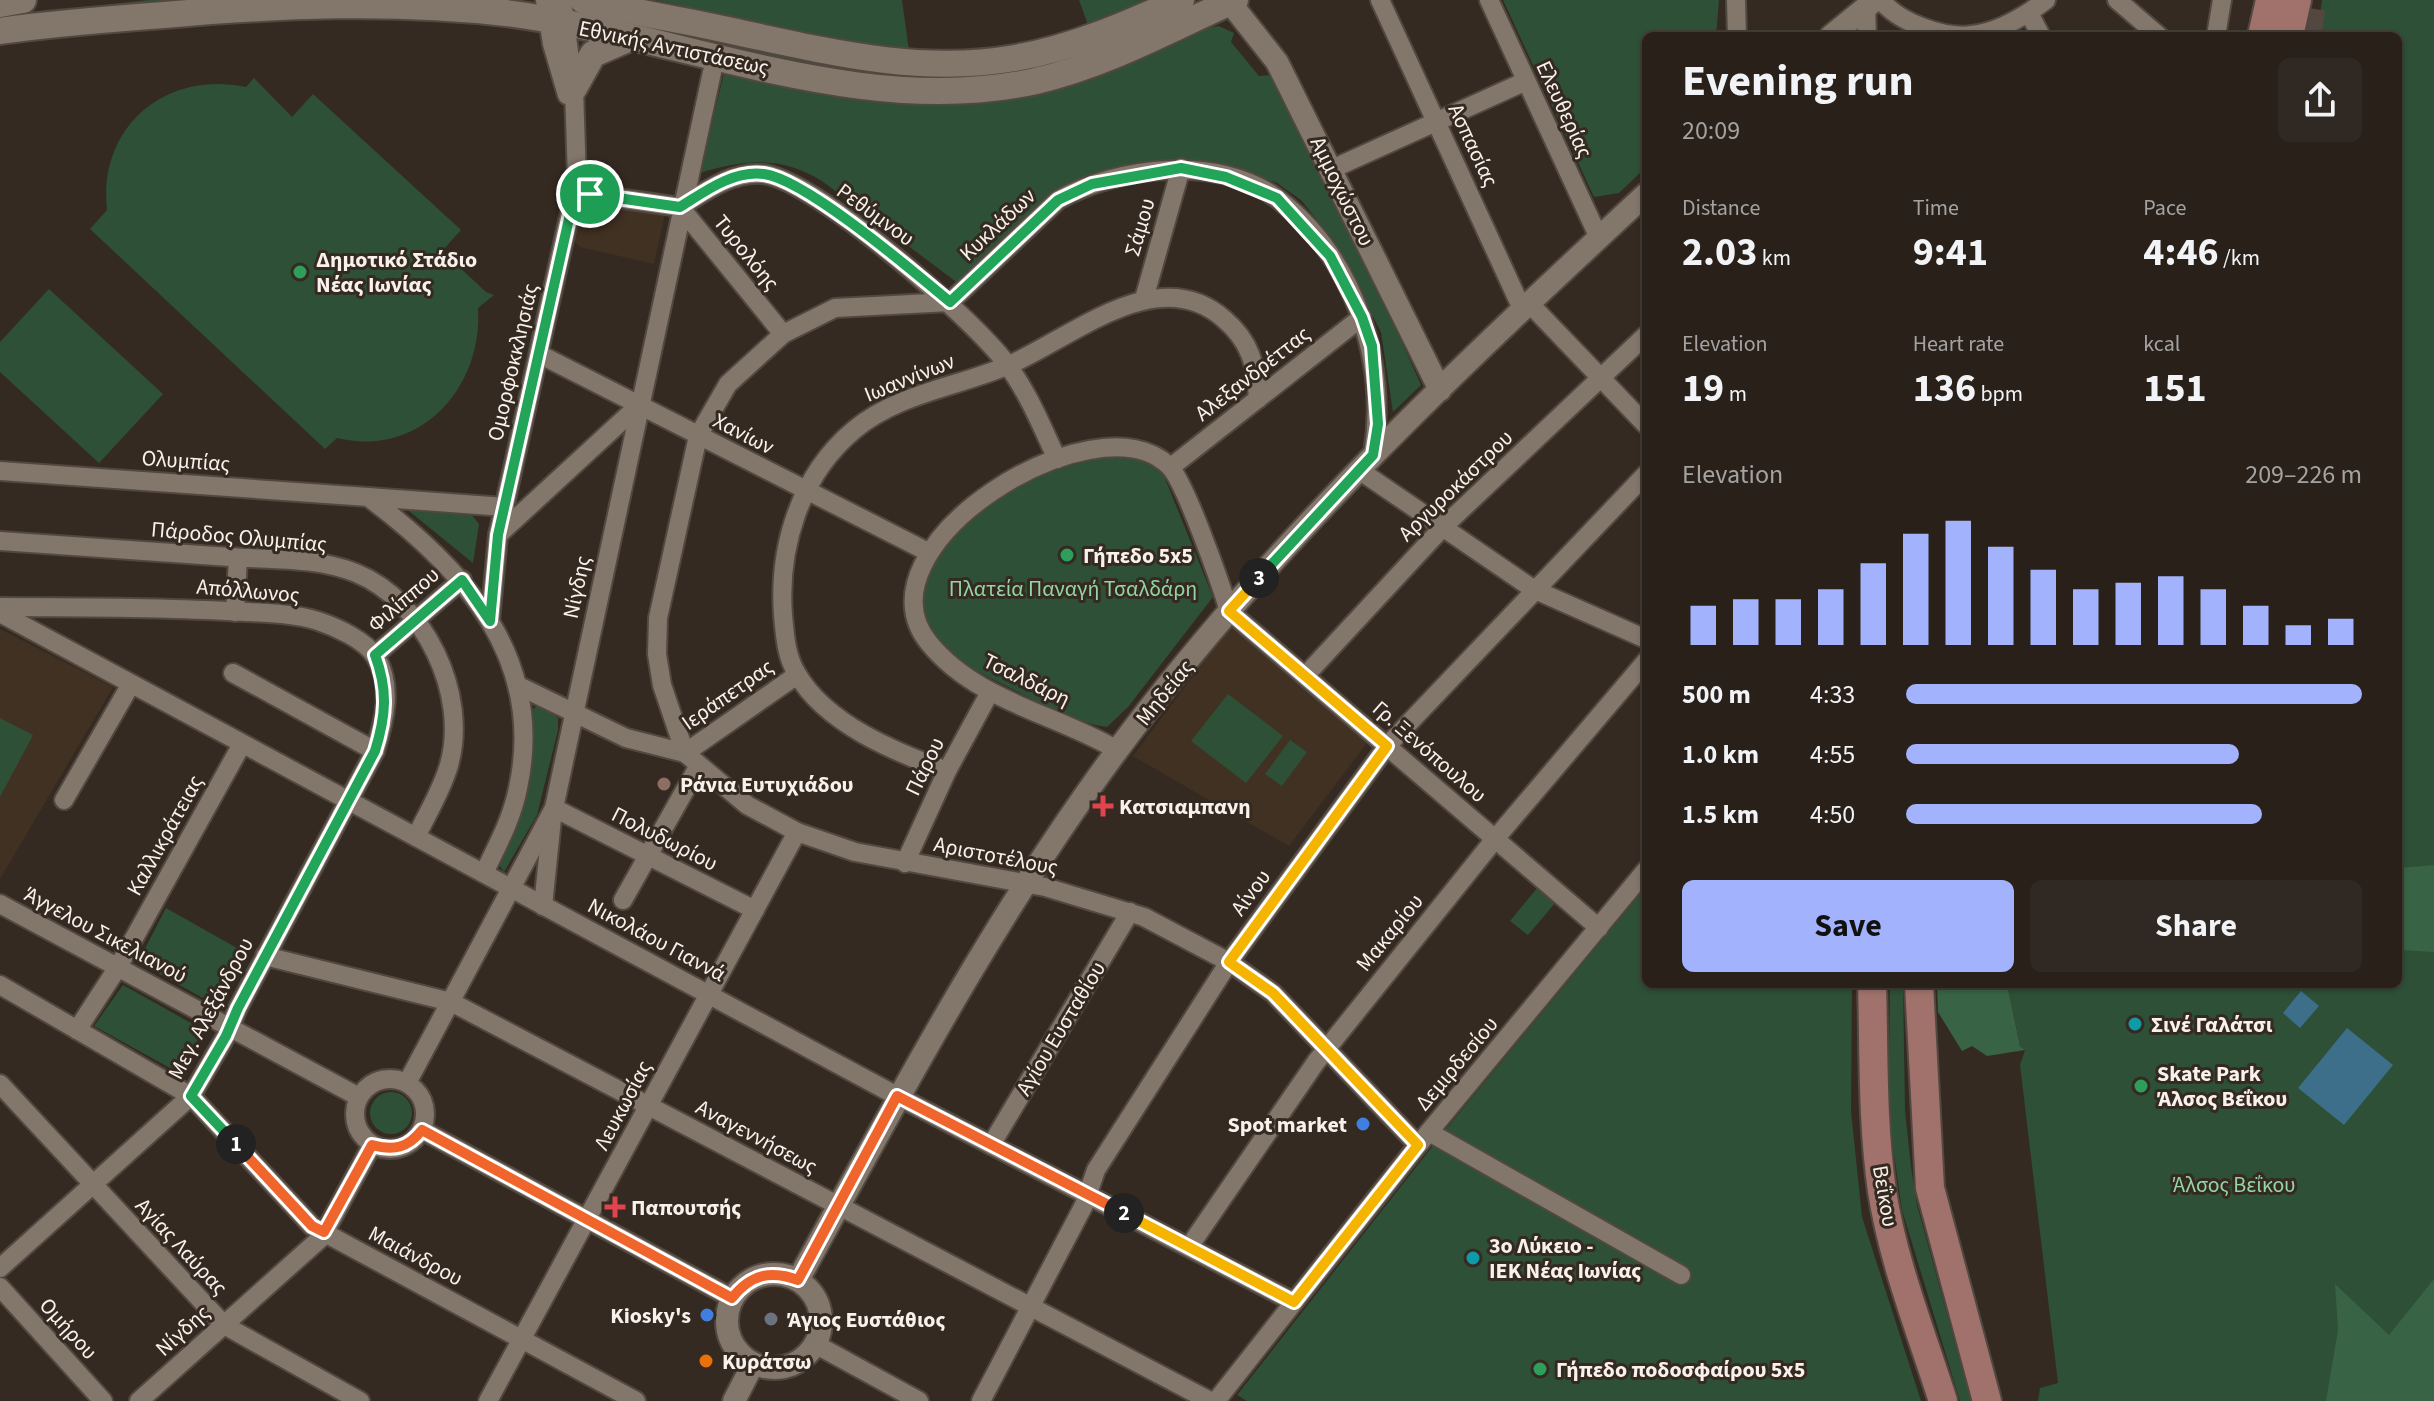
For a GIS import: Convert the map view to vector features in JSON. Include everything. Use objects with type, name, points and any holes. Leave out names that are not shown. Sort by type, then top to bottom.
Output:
[{"type":"main road","points":[[0,4],[23,0]]},
{"type":"main road","name":"Εθνικής Αντιστάσεως","points":[[583,0],[840,54],[920,64],[998,61],[1042,53],[1098,35],[1181,0]]},
{"type":"main road","points":[[2244,32],[2251,0]]},
{"type":"main road","points":[[2263,32],[2270,0]]},
{"type":"main road","points":[[2290,32],[2297,0]]},
{"type":"main road","name":"Εθνικής Αντιστάσεως","points":[[0,31],[230,9],[371,2],[556,11],[634,37],[855,85],[960,91],[1004,87],[1078,69],[1231,1]]},
{"type":"main road","points":[[574,101],[593,54],[634,37]]},
{"type":"main road","name":"Βεΐκου","points":[[1872,988],[1877,1147],[1883,1193],[1902,1271],[1943,1401]]},
{"type":"main road","name":"Βεΐκου","points":[[1919,988],[1922,1092],[1930,1188],[1987,1401]]},
{"type":"street","name":"Ασπασίας","points":[[1380,0],[1527,308],[1642,421]]},
{"type":"street","name":"Ελευθερίας","points":[[1489,0],[1599,238]]},
{"type":"street","points":[[1736,0],[1737,32]]},
{"type":"street","points":[[1986,32],[2029,13],[2046,0]]},
{"type":"street","points":[[2117,0],[2154,32]]},
{"type":"street","points":[[2217,32],[2222,0]]},
{"type":"street","name":"Αμμοχώστου","points":[[1231,1],[1272,54],[1440,390]]},
{"type":"street","points":[[1874,2],[1908,21],[1953,32]]},
{"type":"street","points":[[1836,32],[1874,2]]},
{"type":"street","points":[[1868,32],[1874,2]]},
{"type":"street","name":"Ομορφοκκλησιάς","points":[[490,621],[498,535],[575,192],[574,101],[563,85],[556,11]]},
{"type":"street","points":[[2029,13],[2039,32]]},
{"type":"street","name":"Νίγδης","points":[[407,1083],[554,808],[680,207],[712,72]]},
{"type":"street","points":[[1332,169],[1526,81]]},
{"type":"street","name":"Σάμου","points":[[1144,299],[1181,168]]},
{"type":"street","name":"Κυκλάδων","points":[[950,302],[1058,200],[1092,184],[1181,168],[1226,177],[1277,198],[1330,256],[1362,317],[1372,346],[1377,409],[1366,462]]},
{"type":"street","name":"Ρεθύμνου","points":[[680,207],[715,185],[743,176],[764,174],[837,214],[950,302],[1008,366],[1057,459]]},
{"type":"street","points":[[575,192],[680,207]]},
{"type":"street","name":"Μηδείας","points":[[798,1280],[897,1096],[1026,883],[1117,750],[1229,611],[1366,462],[1642,198]]},
{"type":"street","name":"Τυρολόης","points":[[680,207],[783,334]]},
{"type":"street","name":"Ιωαννίνων","points":[[947,771],[900,753],[834,713],[797,675],[788,654],[782,600],[789,535],[806,491],[839,443],[870,417],[935,389],[1008,366],[1144,299],[1173,296],[1198,302],[1233,326],[1250,348],[1258,399]]},
{"type":"street","points":[[623,900],[648,856],[692,760],[669,712],[657,654],[658,618],[698,436],[728,384],[783,334],[835,308],[950,302]]},
{"type":"street","name":"Αλεξανδρέττας","points":[[1171,467],[1362,317]]},
{"type":"street","name":"Αργυροκάστρου","points":[[1305,676],[1443,527],[1642,339]]},
{"type":"street","name":"Χανίων","points":[[539,354],[928,552]]},
{"type":"street","points":[[498,535],[638,406]]},
{"type":"street","name":"Τσαλδάρη","points":[[1117,750],[990,692],[944,658],[917,625],[915,591],[928,552],[981,499],[1057,459],[1128,446],[1152,454],[1171,467]]},
{"type":"street","points":[[1366,462],[1443,527],[1533,589],[1642,637]]},
{"type":"street","points":[[1171,467],[1219,576],[1229,611]]},
{"type":"street","name":"Ολυμπίας","points":[[0,471],[505,507]]},
{"type":"street","name":"Αίνου","points":[[981,1401],[1033,1308],[1096,1170],[1229,962],[1387,746],[1533,589],[1642,478]]},
{"type":"street","points":[[368,497],[431,546],[462,580],[490,621],[519,686],[522,721],[518,788],[509,821],[484,873]]},
{"type":"street","name":"Πάροδος Ολυμπίας","points":[[0,541],[303,561],[356,573],[390,593],[429,643],[450,691],[455,725],[449,767],[416,837]]},
{"type":"street","points":[[235,612],[238,558]]},
{"type":"street","name":"Φιλίππου","points":[[375,655],[462,580]]},
{"type":"street","name":"Απόλλωνος","points":[[0,607],[235,612],[318,621],[341,631],[375,655]]},
{"type":"street","name":"Γρ. Ξενόπουλου","points":[[1229,611],[1599,928]]},
{"type":"street","name":"Νικολάου Γιαννά","points":[[0,613],[897,1096],[1294,1302]]},
{"type":"street","points":[[348,801],[375,751],[385,720],[384,678],[375,655]]},
{"type":"street","name":"Μακαρίου","points":[[1189,1247],[1327,1048],[1495,839],[1642,666]]},
{"type":"street","points":[[233,673],[375,751]]},
{"type":"street","name":"Ιεράπετρας","points":[[692,760],[797,675]]},
{"type":"street","points":[[64,800],[131,684]]},
{"type":"street","name":"Αριστοτέλους","points":[[519,686],[573,715],[626,738],[692,760],[747,805],[797,832],[855,852],[1026,883],[1130,912],[1229,962],[1273,993],[1424,1139],[1681,1275]]},
{"type":"street","name":"Πάρου","points":[[905,863],[947,771],[990,692]]},
{"type":"street","name":"Καλλικράτειας","points":[[77,1030],[118,967],[242,744]]},
{"type":"street","name":"Μεγ. Αλεξάνδρου","points":[[0,1268],[191,1096],[230,1028],[348,801]]},
{"type":"street","points":[[543,906],[554,808]]},
{"type":"street","name":"Πολυδωρίου","points":[[554,808],[755,910]]},
{"type":"street","name":"Λευκωσίας","points":[[488,1401],[797,832]]},
{"type":"street","name":"Δεμιρδεσίου","points":[[1213,1401],[1642,875]]},
{"type":"street","name":"Άγγελου Σικελιανού","points":[[0,904],[359,1097]]},
{"type":"street","name":"Αγίου Ευσταθίου","points":[[991,1145],[1130,912]]},
{"type":"street","name":"Αναγεννήσεως","points":[[265,956],[451,1002],[1213,1401]]},
{"type":"street","name":"Μαιάνδρου","points":[[0,985],[191,1096],[312,1226],[636,1401]]},
{"type":"street","points":[[397,1079],[407,1083],[416,1089],[425,1109],[422,1130],[410,1143],[396,1149],[372,1145],[359,1131],[355,1120],[359,1097],[374,1082],[397,1079]]},
{"type":"street","name":"Αγίας Λαύρας","points":[[3,1093],[224,1325],[360,1401]]},
{"type":"street","points":[[422,1130],[732,1298]]},
{"type":"street","name":"Νίγδης","points":[[139,1401],[324,1232],[372,1145]]},
{"type":"street","points":[[766,1274],[780,1274],[798,1280],[816,1299],[821,1313],[815,1344],[794,1364],[780,1368],[753,1364],[731,1341],[726,1327],[732,1298],[741,1286],[766,1274]]},
{"type":"street","name":"Ομήρου","points":[[0,1287],[103,1401]]},
{"type":"street","points":[[815,1344],[919,1401]]},
{"type":"street","points":[[734,1401],[753,1364]]},
{"type":"shaded area","points":[[584,198],[667,204],[654,264],[580,247],[574,241]]},
{"type":"shaded area","points":[[1232,624],[1367,743],[1289,846],[1133,756]]},
{"type":"shaded area","points":[[0,629],[113,687],[0,879]]},
{"type":"green space","points":[[148,0],[272,0],[0,25],[0,17]]},
{"type":"green space","points":[[656,0],[902,0],[909,51],[868,46]]},
{"type":"green space","points":[[1079,0],[1149,0],[1088,25]]},
{"type":"green space","points":[[1503,0],[1719,0],[1716,32],[1642,32],[1642,171],[1619,193],[1594,197]]},
{"type":"green space","name":"Άλσος Βεΐκου","points":[[2322,0],[2434,0],[2434,1401],[2038,1401],[2040,1388],[2058,1383],[2020,1065],[2025,1050],[2020,1046],[2008,988],[2402,988],[2402,32],[2318,32]]},
{"type":"green space","points":[[1219,26],[1234,33],[1231,42],[1259,76],[1273,75],[1357,241],[1421,385],[1393,412],[1381,332],[1334,241],[1301,200],[1277,183],[1227,165],[1178,159],[1132,165],[1047,200],[959,284],[807,173],[762,162],[700,173],[725,69],[821,90],[907,102],[993,100],[1040,92],[1090,78],[1186,35]]},
{"type":"green space","points":[[706,43],[1059,61],[1005,78],[861,77]]},
{"type":"green space","name":"Δημοτικό Στάδιο Νέας Ιωνίας","points":[[254,78],[292,117],[313,94],[461,230],[442,251],[486,292],[494,295],[478,308],[477,337],[470,365],[457,390],[440,410],[419,427],[395,437],[367,441],[337,438],[325,449],[90,229],[107,210],[107,180],[114,153],[126,130],[143,111],[164,97],[189,87],[216,84],[246,87]]},
{"type":"green space","points":[[49,289],[163,394],[99,463],[0,372],[0,342]]},
{"type":"green space","name":"Πλατεία Παναγή Τσαλδάρη","points":[[1125,455],[1156,466],[1164,476],[1213,597],[1128,707],[1107,727],[1058,712],[965,664],[941,643],[926,617],[924,591],[932,566],[948,542],[969,520],[994,501],[1019,485],[1053,470]]},
{"type":"green space","points":[[413,507],[470,513],[479,524],[473,563],[409,511]]},
{"type":"green space","points":[[1228,694],[1283,736],[1246,783],[1191,741]]},
{"type":"green space","points":[[540,704],[558,718],[558,730],[537,815],[504,872],[498,863],[526,788],[532,751],[533,709]]},
{"type":"green space","points":[[0,718],[33,735],[0,797]]},
{"type":"green space","points":[[1290,740],[1307,752],[1282,786],[1265,774]]},
{"type":"green space","points":[[2434,865],[2434,952],[2402,950],[2402,868]]},
{"type":"green space","points":[[1538,887],[1556,902],[1528,935],[1510,921]]},
{"type":"green space","points":[[1642,892],[1642,988],[1852,988],[1851,1111],[1862,1217],[1921,1401],[1247,1401],[1237,1395],[1446,1129]]},
{"type":"green space","points":[[166,908],[244,952],[245,957],[221,1003],[210,1002],[138,962]]},
{"type":"green space","points":[[123,985],[198,1027],[201,1034],[179,1073],[94,1026]]},
{"type":"green space","points":[[1890,988],[1903,988],[1905,1111],[1917,1205],[1971,1401],[1960,1401],[1902,1210],[1888,1112]]},
{"type":"green space","points":[[1937,988],[2008,988],[2020,1046],[2025,1050],[1987,1056],[1972,1046],[1962,1051],[1938,1012]]},
{"type":"green space","points":[[391,1092],[406,1098],[412,1113],[406,1128],[391,1134],[376,1128],[370,1113],[376,1098]]},
{"type":"green space","points":[[2434,1279],[2434,1401],[2326,1401],[2338,1330],[2335,1284],[2389,1335]]},
{"type":"water","points":[[2301,991],[2319,1006],[2300,1028],[2283,1013]]},
{"type":"water","points":[[2347,1028],[2393,1065],[2344,1125],[2298,1088]]},
{"type":"tunnel","points":[[2308,32],[2313,0]]},
{"type":"place","name":"Δημοτικό Στάδιο Νέας Ιωνίας","points":[[300,272]]},
{"type":"place","name":"Γήπεδο 5x5","points":[[1067,555]]},
{"type":"place","name":"Ράνια Ευτυχιάδου","points":[[664,784]]},
{"type":"place","name":"Κατσιαμπανη","points":[[1103,806]]},
{"type":"place","name":"Σινέ Γαλάτσι","points":[[2135,1024]]},
{"type":"place","name":"Skate Park Άλσος Βεΐκου","points":[[2141,1086]]},
{"type":"place","name":"Spot market","points":[[1363,1124]]},
{"type":"place","name":"Παπουτσής","points":[[615,1207]]},
{"type":"place","name":"3ο Λύκειο - ΙΕΚ Νέας Ιωνίας","points":[[1473,1258]]},
{"type":"place","name":"Kiosky's","points":[[707,1315]]},
{"type":"place","name":"Άγιος Ευστάθιος","points":[[771,1319]]},
{"type":"place","name":"Κυράτσω","points":[[706,1361]]},
{"type":"place","name":"Γήπεδο ποδοσφαίρου 5x5","points":[[1540,1369]]},
{"type":"route","points":[[1159,170],[1194,170],[1254,186],[1277,198],[1330,256],[1348,287],[1371,343],[1378,424],[1373,455],[1229,611],[1387,746],[1229,962],[1273,993],[1418,1145],[1294,1302],[897,1096],[798,1280],[780,1274],[766,1274],[741,1286],[732,1298],[422,1130],[410,1143],[396,1149],[372,1145],[324,1232],[312,1226],[191,1096],[226,1036],[375,751],[385,720],[385,700],[384,678],[375,655],[462,580],[490,621],[498,535],[575,192],[590,194],[680,207],[715,185],[743,176],[764,174],[803,192],[837,214],[950,302],[1058,200],[1092,184],[1159,170]]}]
